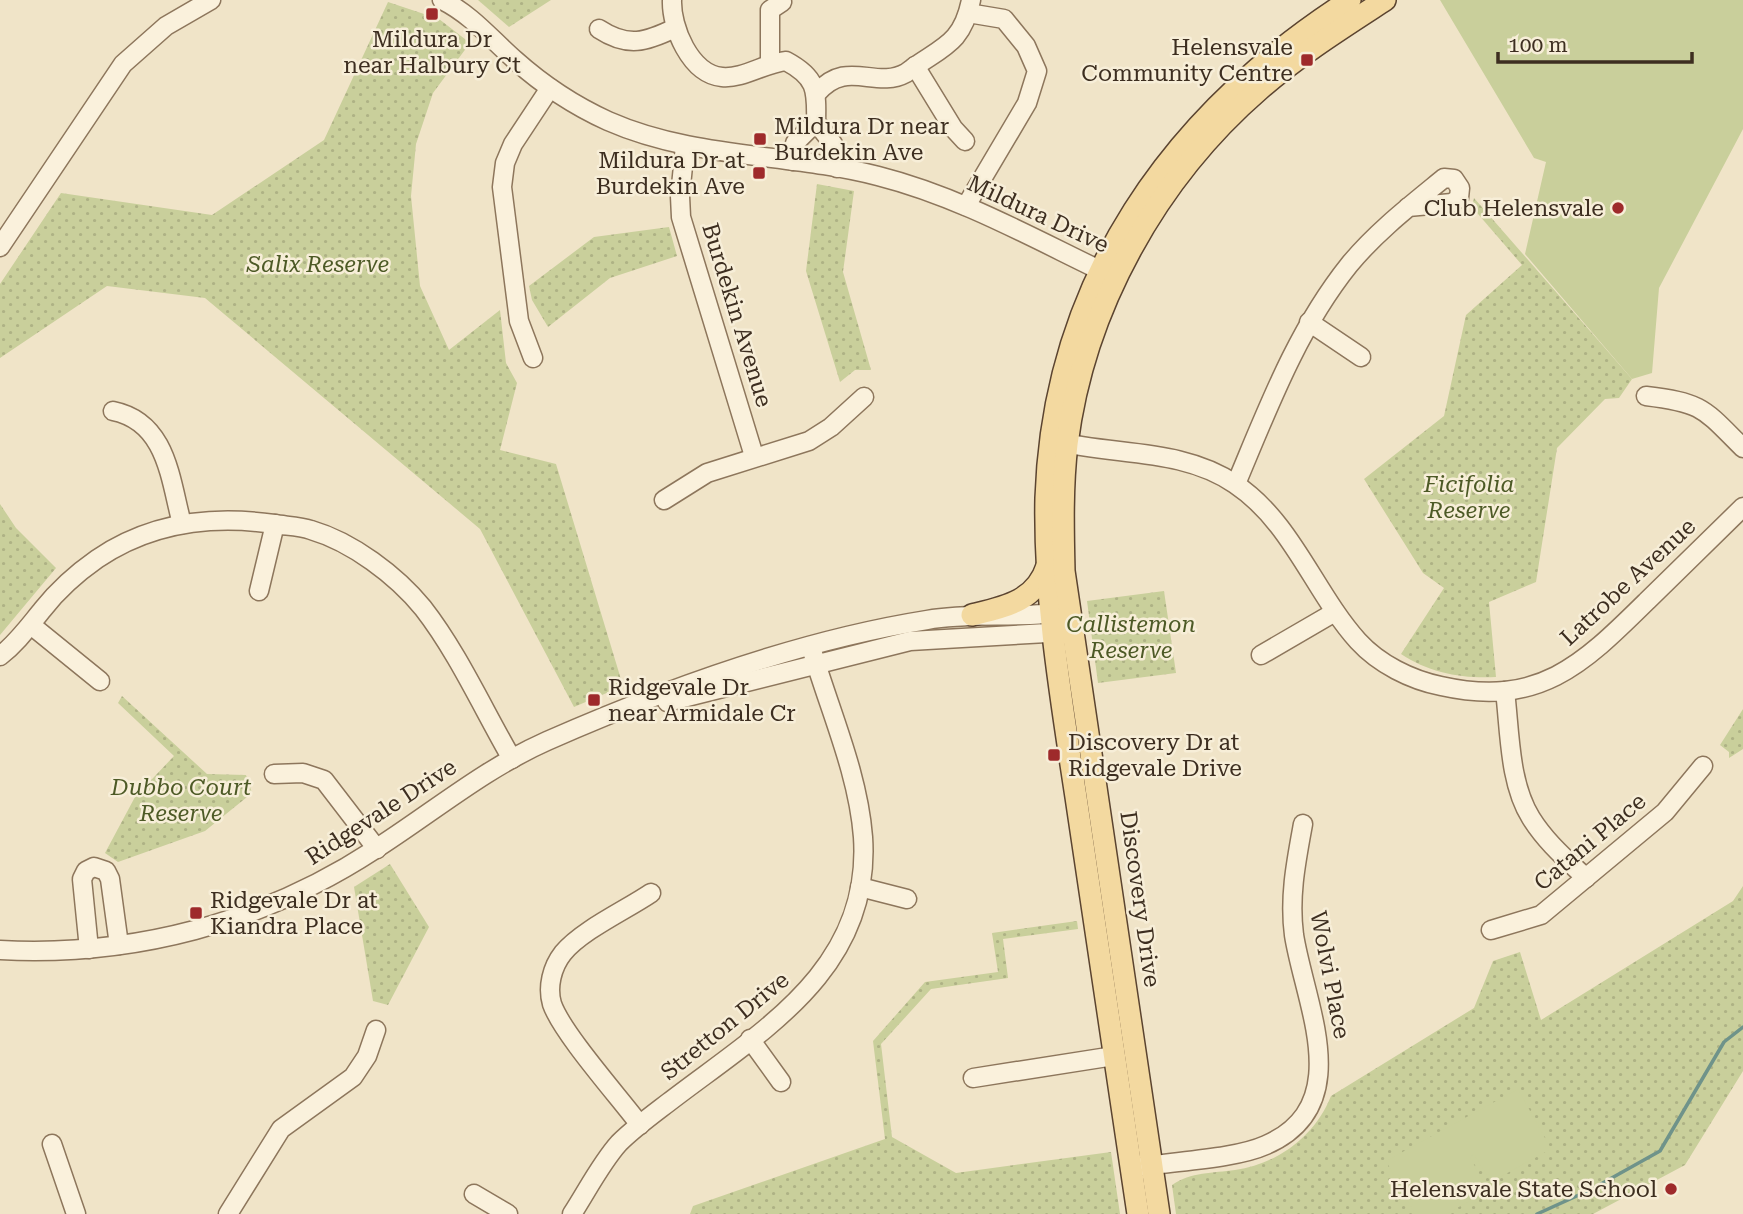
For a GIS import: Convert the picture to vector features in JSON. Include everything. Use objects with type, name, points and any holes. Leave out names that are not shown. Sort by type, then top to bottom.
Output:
[{"type":"main road","name":"Discovery Drive","points":[[1138,1214],[1142,1166],[1062,623],[1048,564],[1046,498],[1059,442],[1071,349],[1109,274],[1128,219],[1154,179],[1200,122],[1247,76],[1350,0]]},
{"type":"main road","name":"Discovery Drive","points":[[1109,274],[1166,192],[1222,126],[1300,56],[1385,0]]},
{"type":"main road","name":"Discovery Drive","points":[[1059,442],[1064,571],[1062,623],[1114,1056],[1142,1166],[1159,1214]]},
{"type":"main road","points":[[972,615],[1006,607],[1029,593],[1042,582],[1048,564]]},
{"type":"street","points":[[0,247],[6,225],[123,64],[166,26],[211,0]]},
{"type":"street","name":"Mildura Drive","points":[[442,0],[480,25],[515,60],[550,89],[608,121],[641,134],[685,146],[837,168],[913,185],[966,206],[1109,274]]},
{"type":"street","points":[[673,0],[671,15],[675,28],[704,71],[722,77],[740,74],[769,63],[786,61],[803,70],[817,93],[816,122],[832,144],[837,168]]},
{"type":"street","points":[[769,63],[770,10],[782,2]]},
{"type":"street","points":[[817,93],[848,73],[897,78],[959,36],[970,6],[1004,19],[1026,46],[1037,71],[1027,103],[966,206]]},
{"type":"street","points":[[599,29],[628,43],[646,42],[675,28]]},
{"type":"street","points":[[915,66],[953,128],[965,141]]},
{"type":"street","points":[[533,358],[519,321],[502,187],[505,163],[513,144],[550,89]]},
{"type":"street","points":[[793,161],[795,143],[816,122]]},
{"type":"street","name":"Burdekin Avenue","points":[[685,146],[680,196],[681,217],[754,456]]},
{"type":"street","points":[[1236,484],[1277,385],[1309,322],[1350,264],[1408,207]]},
{"type":"street","points":[[1309,322],[1361,357]]},
{"type":"street","points":[[1646,396],[1687,401],[1706,411],[1743,448]]},
{"type":"street","points":[[664,500],[707,473],[754,456],[809,441],[831,427],[864,397]]},
{"type":"street","points":[[113,411],[141,421],[155,435],[182,524]]},
{"type":"street","name":"Latrobe Avenue","points":[[1059,442],[1190,463],[1236,484],[1263,506],[1284,532],[1335,612],[1360,643],[1392,668],[1426,683],[1463,691],[1526,688],[1561,674],[1592,655],[1743,507]]},
{"type":"street","points":[[0,656],[64,586],[96,560],[153,531],[182,524],[220,520],[311,529],[339,542],[384,570],[423,608],[512,759]]},
{"type":"street","points":[[259,591],[275,524]]},
{"type":"street","points":[[1261,655],[1335,612]]},
{"type":"street","name":"Ridgevale Drive","points":[[0,950],[41,952],[119,945],[186,933],[273,905],[377,849],[433,808],[512,759],[668,691],[849,635],[929,619],[972,615],[1062,623]]},
{"type":"street","name":"Ridgevale Drive","points":[[616,713],[910,641],[1062,623]]},
{"type":"street","points":[[31,625],[100,681]]},
{"type":"street","name":"Stretton Drive","points":[[572,1214],[618,1144],[810,989],[843,940],[860,887],[864,857],[859,810],[811,647]]},
{"type":"street","points":[[1505,691],[1515,774],[1529,816],[1549,843],[1586,878]]},
{"type":"street","name":"Catani Place","points":[[1490,930],[1541,915],[1665,813],[1703,766]]},
{"type":"street","points":[[274,774],[303,773],[324,780],[377,849]]},
{"type":"street","name":"Wolvi Place","points":[[1142,1166],[1263,1147],[1287,1132],[1306,1112],[1315,1091],[1321,1055],[1294,935],[1291,893],[1303,824]]},
{"type":"street","points":[[89,948],[82,879],[86,871],[94,867],[103,868],[109,875],[119,945]]},
{"type":"street","points":[[860,887],[907,899]]},
{"type":"street","points":[[640,1125],[562,1023],[551,1001],[550,989],[556,963],[573,943],[651,893]]},
{"type":"street","points":[[228,1214],[281,1129],[353,1077],[367,1056],[376,1030]]},
{"type":"street","points":[[750,1040],[781,1082]]},
{"type":"street","points":[[973,1078],[1114,1056]]},
{"type":"street","points":[[51,1144],[76,1214]]},
{"type":"street","points":[[474,1194],[508,1214]]},
{"type":"green space","points":[[478,0],[551,0],[509,27]]},
{"type":"green space","name":"Club Helensvale","points":[[1440,0],[1743,0],[1743,129],[1659,288],[1652,373],[1632,379],[1525,254],[1546,162],[1534,158]]},
{"type":"green space","name":"Salix Reserve","points":[[388,2],[439,19],[470,43],[433,93],[416,144],[411,196],[420,286],[449,350],[500,310],[506,363],[517,383],[500,450],[556,464],[623,686],[574,707],[480,529],[205,298],[107,286],[0,358],[0,284],[61,193],[212,215],[324,140]]},
{"type":"green space","points":[[817,184],[854,191],[843,272],[871,370],[855,370],[840,382],[806,271]]},
{"type":"green space","name":"Ficifolia Reserve","points":[[1474,198],[1632,379],[1619,398],[1605,399],[1557,448],[1536,582],[1489,602],[1496,677],[1447,673],[1423,666],[1401,654],[1444,588],[1423,573],[1364,479],[1444,416],[1466,315],[1522,265],[1472,207]]},
{"type":"green space","points":[[669,227],[677,256],[610,278],[548,327],[532,300],[529,286],[594,237]]},
{"type":"green space","points":[[0,504],[16,528],[56,568],[0,635]]},
{"type":"green space","name":"Callistemon Reserve","points":[[1164,591],[1176,673],[1098,683],[1087,601]]},
{"type":"green space","name":"Dubbo Court Reserve","points":[[122,696],[207,774],[246,775],[252,793],[205,831],[118,862],[105,853],[135,797],[174,756],[118,703]]},
{"type":"green space","points":[[1743,709],[1743,749],[1729,758],[1729,752],[1720,745]]},
{"type":"green space","points":[[390,864],[429,927],[388,1005],[373,1001],[354,887]]},
{"type":"green space","points":[[1743,886],[1743,1071],[1685,1165],[1593,1214],[1176,1214],[1172,1185],[1194,1175],[1251,1167],[1266,1162],[1293,1146],[1315,1124],[1331,1096],[1474,1008],[1493,961],[1520,952],[1541,1020],[1733,901]]},
{"type":"green space","points":[[1077,921],[1078,929],[1003,939],[1008,978],[931,989],[881,1044],[892,1137],[956,1173],[1111,1152],[1120,1214],[690,1214],[693,1206],[885,1139],[873,1041],[925,982],[998,972],[992,933]]},
{"type":"green space","points":[[1518,1089],[1551,1149],[1491,1182],[1474,1154],[1470,1157],[1488,1191],[1446,1214],[1415,1214],[1386,1161]]},
{"type":"waterway","points":[[1537,1214],[1592,1189],[1660,1151],[1724,1042],[1743,1027]]},
{"type":"place","name":"Mildura Dr near Halbury Ct","points":[[432,14]]},
{"type":"place","name":"Helensvale Community Centre","points":[[1307,60]]},
{"type":"place","name":"Mildura Dr near Burdekin Ave","points":[[760,139]]},
{"type":"place","name":"Mildura Dr at Burdekin Ave","points":[[759,173]]},
{"type":"place","name":"Club Helensvale","points":[[1618,208]]},
{"type":"place","name":"Ridgevale Dr near Armidale Cr","points":[[594,700]]},
{"type":"place","name":"Discovery Dr at Ridgevale Drive","points":[[1054,755]]},
{"type":"place","name":"Ridgevale Dr at Kiandra Place","points":[[196,913]]},
{"type":"place","name":"Helensvale State School","points":[[1671,1189]]}]
